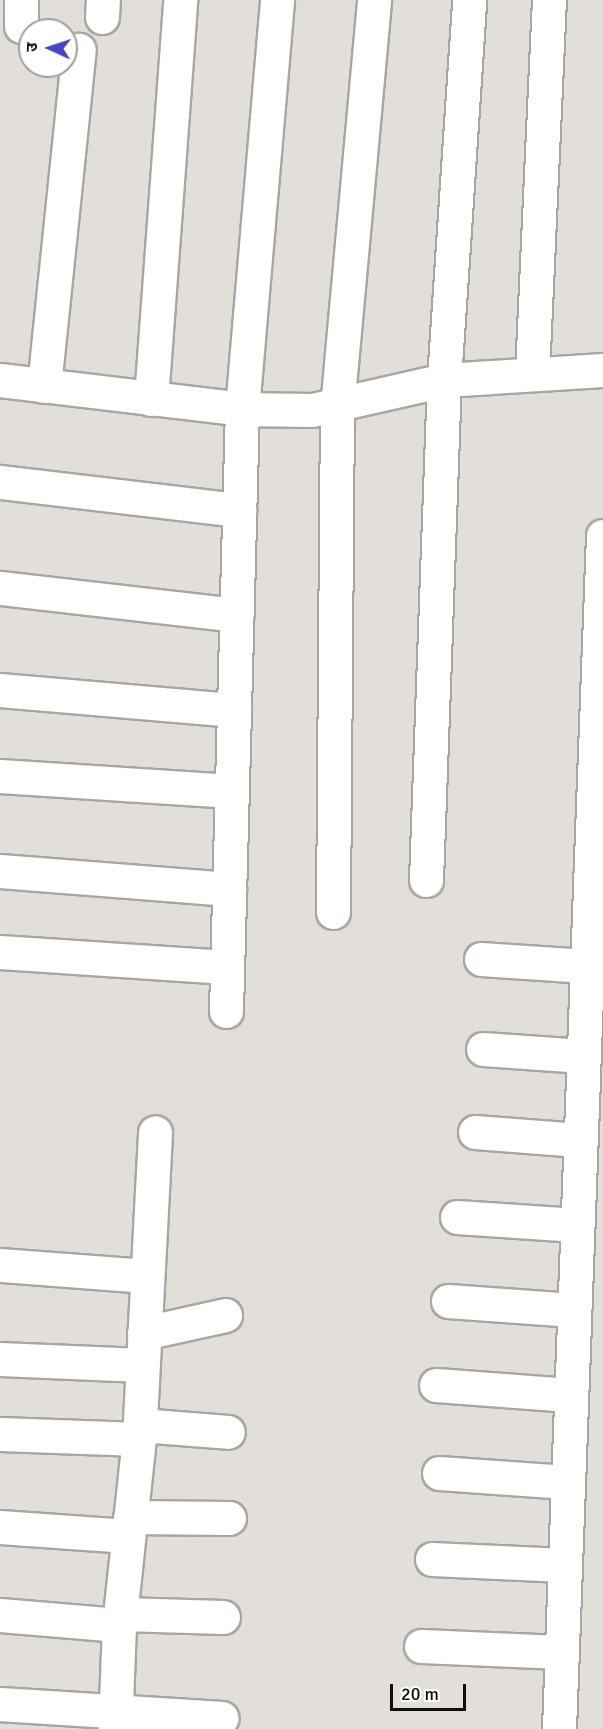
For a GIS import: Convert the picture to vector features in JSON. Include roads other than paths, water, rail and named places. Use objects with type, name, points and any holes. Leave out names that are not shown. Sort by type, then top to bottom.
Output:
[{"type":"street","points":[[151,399],[180,0]]},
{"type":"street","points":[[226,1011],[242,409],[277,0]]},
{"type":"street","points":[[333,912],[337,408],[374,0]]},
{"type":"street","points":[[426,880],[444,380],[469,0]]},
{"type":"street","points":[[532,373],[549,0]]},
{"type":"street","points":[[44,386],[79,50]]},
{"type":"street","points":[[0,380],[242,409],[337,408],[444,380],[603,370]]},
{"type":"street","points":[[0,482],[239,510]]},
{"type":"street","points":[[558,1729],[591,823],[596,771],[603,536]]},
{"type":"street","points":[[0,588],[236,615]]},
{"type":"street","points":[[0,690],[234,710]]},
{"type":"street","points":[[0,776],[232,791]]},
{"type":"street","points":[[0,871],[229,888]]},
{"type":"street","points":[[0,952],[227,967]]},
{"type":"street","points":[[481,959],[586,966]]},
{"type":"street","points":[[483,1049],[583,1056]]},
{"type":"street","points":[[116,1720],[120,1619],[139,1432],[155,1132]]},
{"type":"street","points":[[475,1132],[579,1140]]},
{"type":"street","points":[[457,1217],[577,1226]]},
{"type":"street","points":[[0,1264],[147,1276]]},
{"type":"street","points":[[448,1301],[573,1310]]},
{"type":"street","points":[[144,1333],[225,1315]]},
{"type":"street","points":[[0,1359],[142,1365]]},
{"type":"street","points":[[436,1385],[570,1395]]},
{"type":"street","points":[[0,1434],[228,1432]]},
{"type":"street","points":[[439,1473],[567,1482]]},
{"type":"street","points":[[0,1527],[129,1527],[229,1518]]},
{"type":"street","points":[[432,1559],[564,1566]]},
{"type":"street","points":[[0,1615],[120,1619],[223,1617]]},
{"type":"street","points":[[421,1646],[561,1652]]},
{"type":"street","points":[[0,1704],[116,1720],[222,1718]]}]
